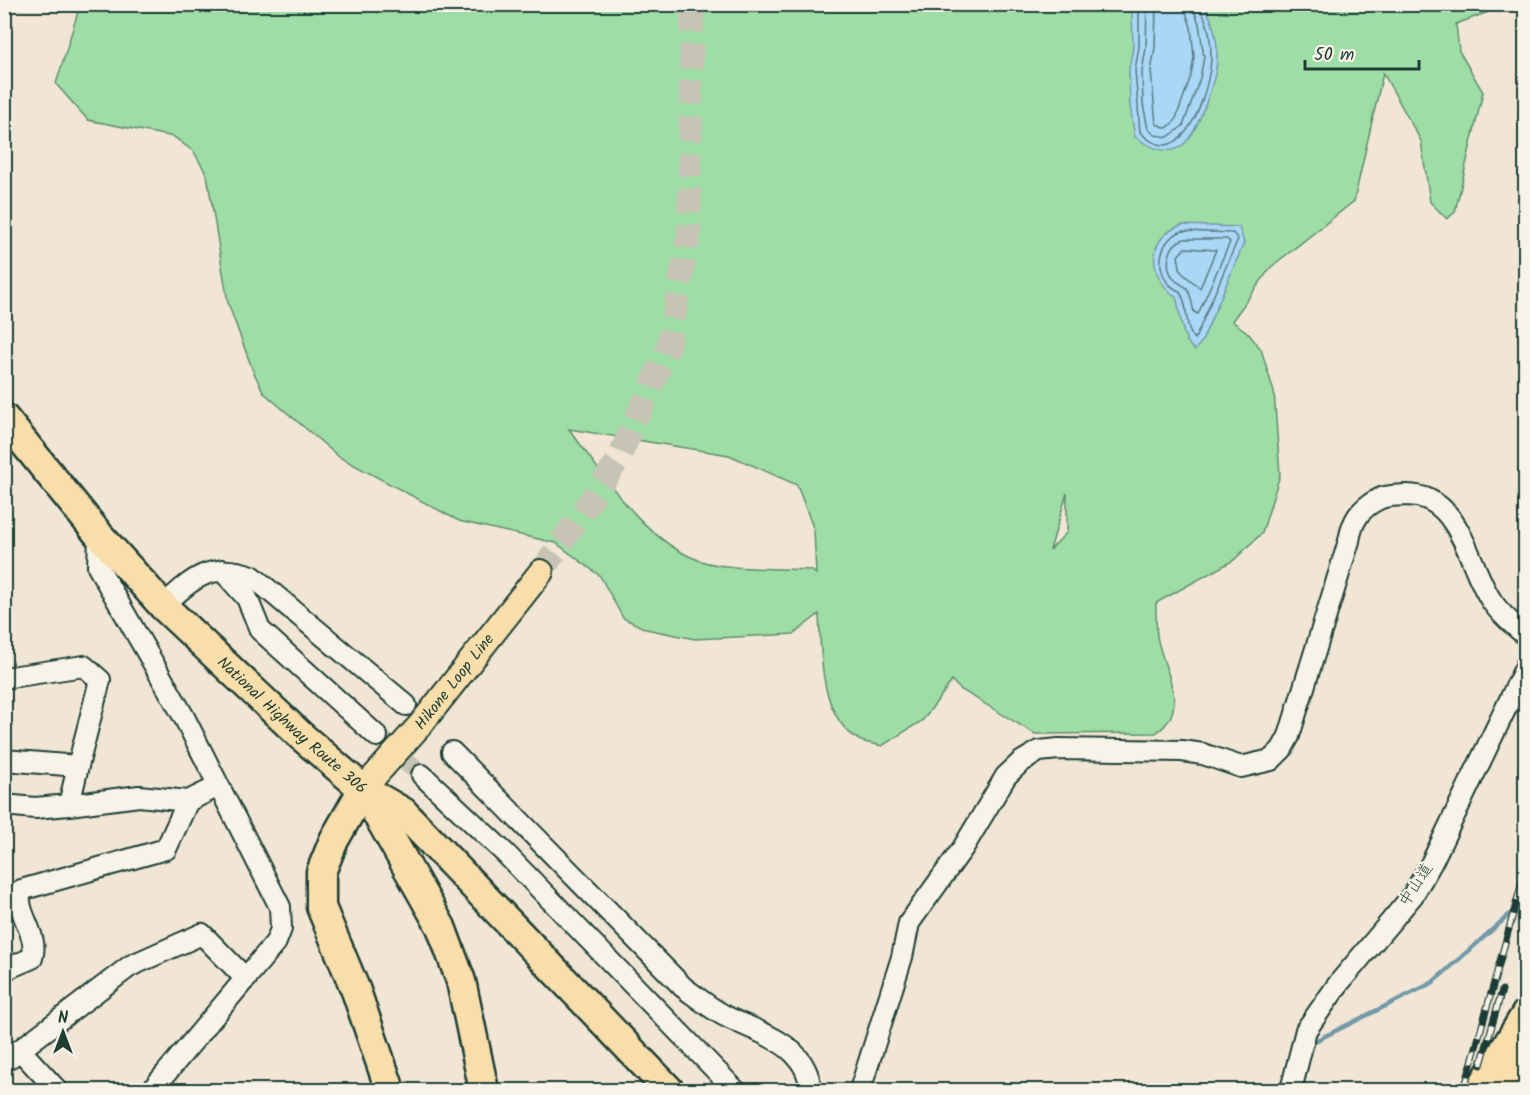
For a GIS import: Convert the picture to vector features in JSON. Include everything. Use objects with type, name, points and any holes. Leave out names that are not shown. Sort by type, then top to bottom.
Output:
[{"type":"highway","name":"National Highway Route 306","points":[[4,418],[99,535],[162,606],[300,735],[363,789],[334,840],[321,873],[321,907],[356,991],[390,1090]]},
{"type":"highway","points":[[363,789],[441,927],[461,981],[484,1090]]},
{"type":"highway","points":[[363,789],[403,813],[428,837],[605,1027],[669,1090]]},
{"type":"highway","points":[[1480,1090],[1526,1014]]},
{"type":"highway","points":[[1495,1090],[1526,1058]]},
{"type":"highway","points":[[1520,1090],[1526,1084]]},
{"type":"main road","name":"Hikone Loop Line","points":[[363,789],[421,724],[541,572]]},
{"type":"street","points":[[860,1090],[902,957],[909,923],[963,848],[1006,776],[1021,762],[1039,752],[1059,749],[1160,751],[1203,754],[1241,767],[1271,760],[1282,749],[1289,736],[1349,541],[1351,524],[1368,504],[1390,496],[1413,495],[1424,498],[1438,507],[1461,533],[1492,602],[1526,636]]},
{"type":"street","points":[[99,535],[98,567],[184,717],[217,787],[279,899],[280,907],[281,929],[276,942],[152,1090]]},
{"type":"street","points":[[162,606],[195,578],[222,570],[252,576],[406,705]]},
{"type":"street","points":[[222,570],[247,598],[260,630],[377,736]]},
{"type":"street","points":[[4,678],[84,666],[99,676],[69,805]]},
{"type":"street","name":"中山道","points":[[1291,1090],[1306,1030],[1339,982],[1413,895],[1520,685],[1526,666]]},
{"type":"street","points":[[452,752],[683,987],[714,1010],[763,1031],[790,1049],[807,1072],[811,1090]]},
{"type":"street","points":[[4,760],[78,766]]},
{"type":"street","points":[[422,775],[506,853],[735,1090]]},
{"type":"street","points":[[4,804],[35,808],[139,796],[188,801],[217,787]]},
{"type":"street","points":[[4,970],[32,958],[36,946],[19,898],[21,890],[166,849],[188,801]]},
{"type":"street","points":[[57,1090],[12,1056],[130,966],[202,934],[246,979]]},
{"type":"green space","points":[[80,5],[1507,5],[1456,24],[1459,51],[1483,92],[1455,212],[1447,219],[1430,202],[1421,141],[1383,73],[1354,201],[1271,267],[1232,321],[1247,332],[1261,349],[1274,392],[1280,475],[1262,533],[1234,560],[1156,603],[1157,636],[1174,700],[1167,723],[1156,733],[1035,734],[960,689],[952,681],[923,720],[882,746],[861,741],[846,729],[836,716],[829,700],[822,665],[819,614],[794,634],[695,639],[646,629],[623,618],[600,576],[556,543],[459,521],[339,457],[264,393],[253,371],[228,303],[207,175],[194,152],[174,137],[88,120],[56,84]],"holes":[[[569,429],[729,455],[797,485],[814,530],[816,574],[811,570],[718,565],[694,559],[672,547],[633,512]],[[1067,493],[1067,532],[1050,550]]]},
{"type":"water","points":[[1134,5],[1204,5],[1214,30],[1217,64],[1206,103],[1188,139],[1181,146],[1172,150],[1150,146],[1135,137],[1130,106],[1129,69],[1133,47],[1132,11]]},
{"type":"water","points":[[1182,225],[1239,227],[1244,243],[1202,341],[1195,350],[1190,346],[1184,334],[1176,297],[1167,289],[1156,269],[1156,248],[1162,238]]},
{"type":"waterway","points":[[1311,1043],[1432,983],[1526,900]]},
{"type":"waterway","points":[[1301,1090],[1307,1066]]},
{"type":"tunnel","points":[[541,572],[617,462],[668,348],[689,234],[692,4]]},
{"type":"tunnel","points":[[377,736],[422,775]]},
{"type":"railway","points":[[1464,1090],[1526,868]]},
{"type":"railway","points":[[1481,1065],[1502,990]]}]
